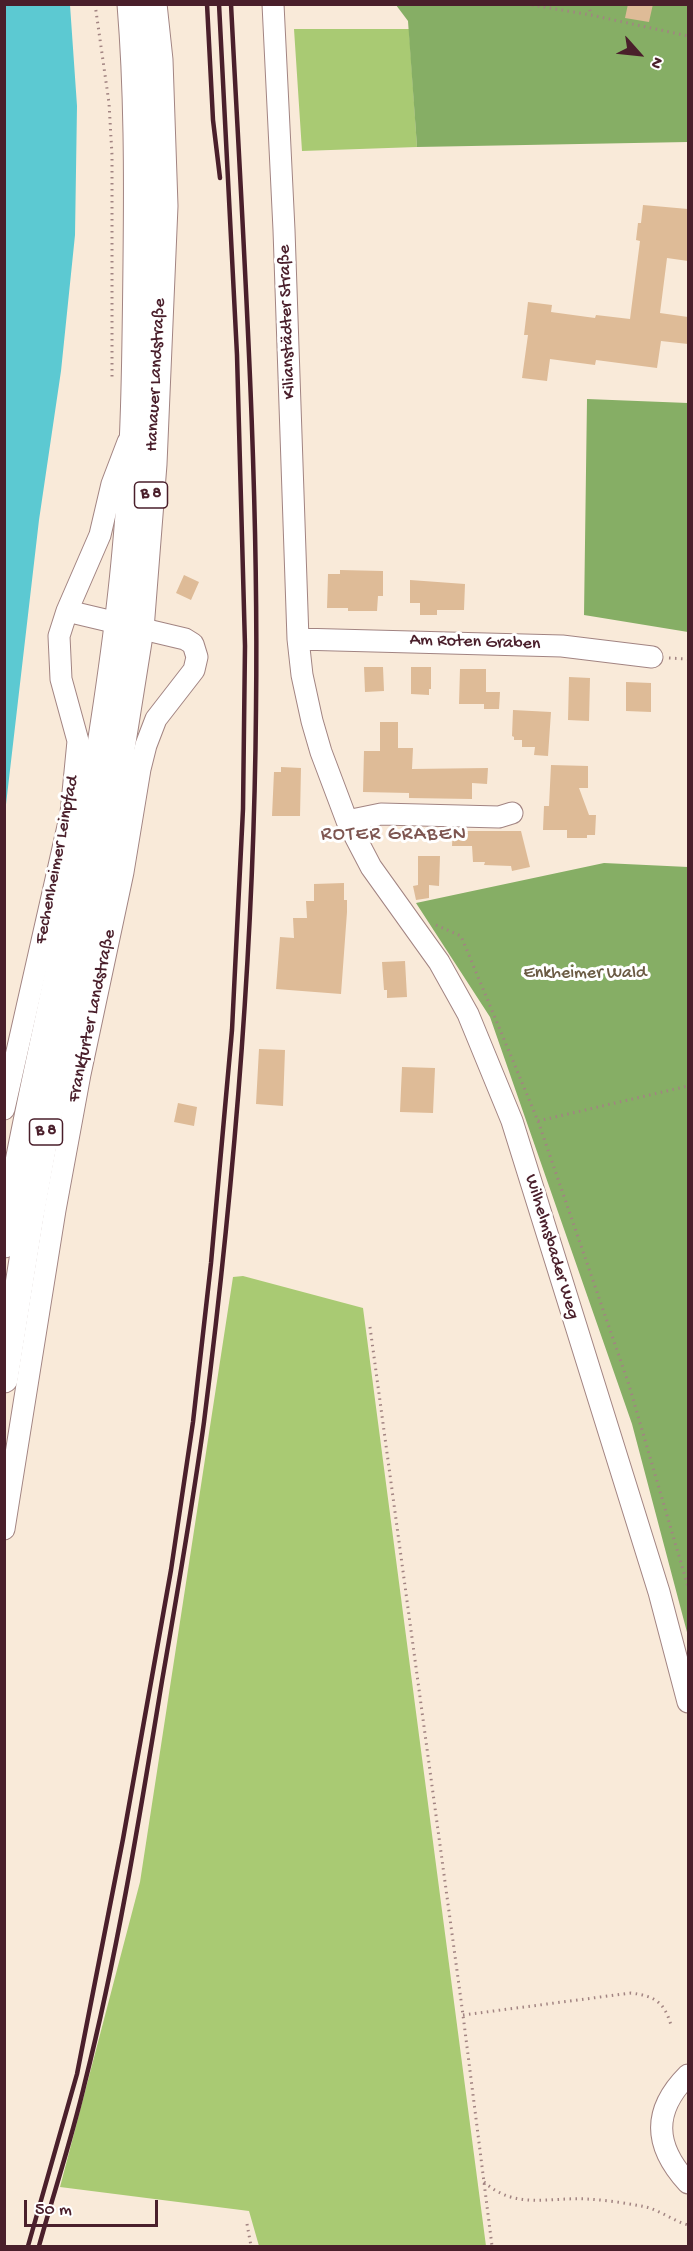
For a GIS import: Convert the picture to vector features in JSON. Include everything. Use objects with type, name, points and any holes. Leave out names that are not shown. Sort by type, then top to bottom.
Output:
[{"type":"main road","points":[[112,4],[126,110],[138,173]]},
{"type":"main road","name":"Hanauer Landstraße","points":[[129,627],[127,547],[134,429],[138,173],[131,4]]},
{"type":"main road","name":"Hanauer Landstraße","points":[[4,1379],[47,1122],[99,887],[129,627],[153,464],[164,206],[159,60],[153,4]]},
{"type":"main road","points":[[164,206],[172,170],[176,119],[172,4]]},
{"type":"main road","name":"B 8","points":[[4,1244],[76,891],[103,732],[129,627]]},
{"type":"street","name":"Kilianstädter Straße","points":[[273,4],[285,253],[298,639]]},
{"type":"street","name":"Fechenheimer Leinpfad","points":[[4,1109],[71,813],[78,741],[61,679],[60,636],[67,611],[100,536],[112,484],[134,429]]},
{"type":"street","points":[[67,611],[129,627]]},
{"type":"street","name":"Frankfurter Landstraße","points":[[4,1528],[55,1210],[80,1074],[123,872],[146,745],[156,719],[190,678],[197,657],[193,644],[185,639],[129,627]]},
{"type":"street","name":"Am Roten Graben","points":[[298,639],[562,646],[652,657]]},
{"type":"street","name":"Wilhelmsbader Weg","points":[[298,639],[302,675],[312,721],[347,821],[371,867],[439,962],[468,1014],[512,1121],[659,1592],[688,1702]]},
{"type":"street","points":[[347,821],[381,814],[499,817],[512,813]]},
{"type":"street","points":[[688,2075],[676,2088],[666,2108],[661,2132],[666,2154],[675,2169],[688,2183]]},
{"type":"path","points":[[95,4],[109,103],[112,155],[112,383]]},
{"type":"path","points":[[526,4],[591,15],[688,36]]},
{"type":"path","points":[[588,4],[591,15]]},
{"type":"path","points":[[688,1086],[538,1121],[628,1382],[688,1587]]},
{"type":"path","points":[[370,1327],[492,2247]]},
{"type":"path","points":[[463,2015],[631,1993],[657,2000],[667,2011],[671,2025]]},
{"type":"path","points":[[484,2182],[508,2198],[586,2199],[645,2207],[688,2225]]},
{"type":"path","points":[[247,2224],[251,2247]]},
{"type":"green space","points":[[396,5],[688,5],[688,142],[417,147],[408,21]]},
{"type":"green space","points":[[294,29],[409,29],[417,147],[302,151]]},
{"type":"green space","points":[[587,399],[688,403],[688,632],[584,615]]},
{"type":"green space","name":"Enkheimer Wald","points":[[604,863],[688,867],[688,1636],[632,1424],[490,1017],[416,903]]},
{"type":"green space","points":[[243,1276],[363,1308],[486,2246],[259,2246],[249,2211],[60,2187],[140,1882],[233,1277]]},
{"type":"water","points":[[5,4],[70,5],[77,106],[75,235],[61,371],[39,520],[5,813]]},
{"type":"building","points":[[628,4],[653,4],[649,22],[625,18]]},
{"type":"building","points":[[643,205],[688,209],[688,261],[667,258],[660,313],[688,317],[688,344],[661,341],[657,368],[596,360],[595,365],[550,359],[547,381],[522,378],[528,335],[524,335],[528,302],[552,305],[551,312],[595,318],[596,315],[630,319],[640,241],[636,240]]},
{"type":"building","points":[[340,570],[383,571],[383,596],[378,596],[377,611],[327,608],[328,574],[340,574]]},
{"type":"building","points":[[184,575],[199,582],[191,600],[176,593]]},
{"type":"building","points":[[410,580],[465,584],[464,610],[437,610],[437,615],[420,615],[420,603],[410,603]]},
{"type":"building","points":[[364,667],[383,667],[384,691],[365,692]]},
{"type":"building","points":[[411,667],[431,667],[429,695],[411,694]]},
{"type":"building","points":[[460,669],[486,669],[486,692],[500,692],[499,709],[484,709],[484,704],[459,704]]},
{"type":"building","points":[[569,677],[590,678],[589,721],[568,720]]},
{"type":"building","points":[[626,682],[651,683],[651,712],[626,711]]},
{"type":"building","points":[[513,710],[551,712],[548,756],[534,755],[535,747],[522,747],[522,740],[514,740],[512,736]]},
{"type":"building","points":[[380,722],[398,722],[398,748],[413,748],[412,769],[488,768],[487,784],[472,783],[472,799],[409,798],[409,793],[363,792],[364,751],[380,751]]},
{"type":"building","points":[[551,765],[588,766],[588,788],[579,788],[589,815],[596,815],[595,835],[587,835],[587,838],[567,838],[567,830],[543,830],[544,806],[549,806]]},
{"type":"building","points":[[281,767],[301,768],[300,816],[272,816],[274,772],[281,772]]},
{"type":"building","points":[[453,829],[521,831],[530,867],[512,871],[511,866],[484,865],[485,862],[473,862],[472,846],[452,846]]},
{"type":"building","points":[[418,856],[440,856],[439,886],[429,885],[429,898],[416,900],[413,886],[418,885]]},
{"type":"building","points":[[344,883],[347,912],[341,994],[276,989],[280,937],[294,938],[293,918],[307,918],[306,901],[314,901],[314,884]]},
{"type":"building","points":[[405,961],[407,997],[387,998],[387,990],[384,990],[382,962]]},
{"type":"building","points":[[259,1049],[285,1050],[283,1106],[256,1104]]},
{"type":"building","points":[[402,1067],[435,1068],[433,1113],[400,1112]]},
{"type":"building","points":[[178,1103],[197,1107],[194,1126],[174,1122]]},
{"type":"railway","points":[[207,4],[213,120],[220,178]]},
{"type":"railway","points":[[28,2246],[77,2074],[123,1839],[171,1570],[193,1422],[211,1263],[232,1030],[243,809],[245,646],[237,355],[219,4]]},
{"type":"railway","points":[[39,2246],[97,2033],[137,1832],[204,1422],[233,1155],[247,977],[251,888],[256,621],[253,445],[231,4]]},
{"type":"district","name":"ROTER GRABEN","points":[[394,836]]}]
